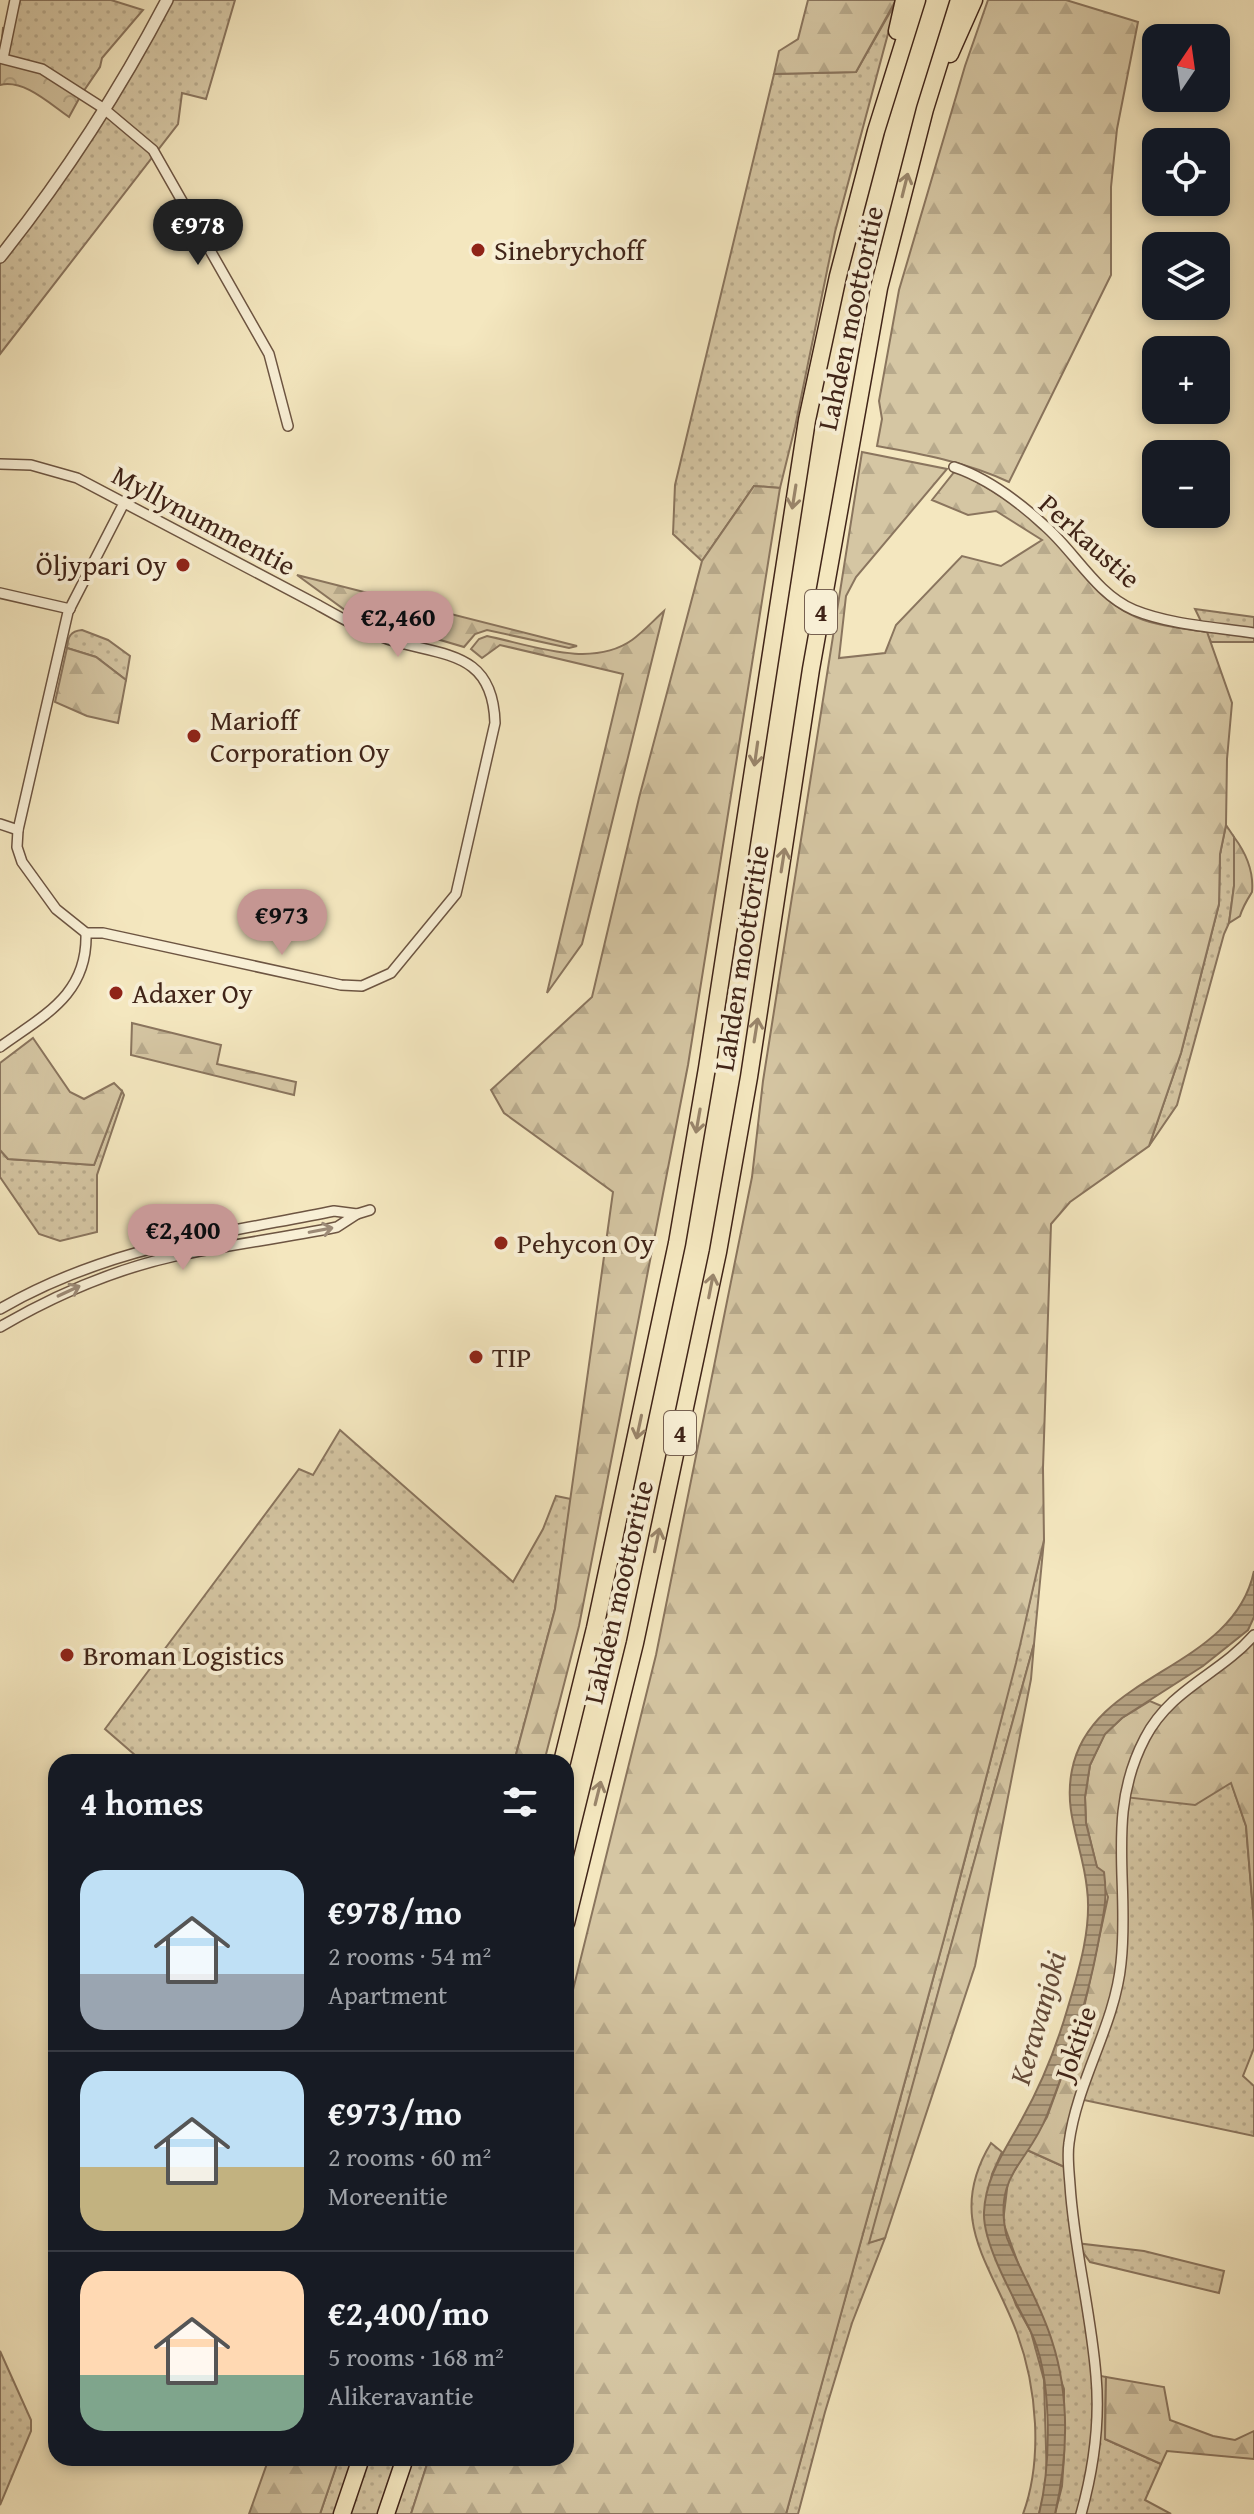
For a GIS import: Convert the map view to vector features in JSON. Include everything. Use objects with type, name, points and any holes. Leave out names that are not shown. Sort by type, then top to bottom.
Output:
[{"type":"highway","points":[[876,131],[904,0]]},
{"type":"highway","name":"Lahden moottoritie","points":[[564,1754],[595,1628],[677,1243],[710,1053],[807,420],[838,276],[876,131],[917,0]]},
{"type":"highway","name":"Lahden moottoritie","points":[[574,1891],[635,1643],[715,1265],[749,1077],[814,654],[879,288],[959,0]]},
{"type":"highway","points":[[937,71],[954,50],[974,0]]},
{"type":"highway","points":[[342,2514],[358,2466]]},
{"type":"highway","points":[[386,2514],[402,2466]]},
{"type":"street","points":[[15,0],[2,58],[42,69],[103,108],[153,150],[269,354],[288,426]]},
{"type":"street","points":[[0,257],[29,221],[103,108],[167,0]]},
{"type":"street","name":"Myllynummentie","points":[[0,464],[31,465],[77,478],[352,624],[397,642],[449,653],[481,675],[495,706],[495,723],[456,894],[391,973],[362,986],[317,982],[103,933],[86,933]]},
{"type":"street","name":"Perkaustie","points":[[954,467],[985,480],[1046,526],[1100,586],[1134,609],[1178,621],[1254,633]]},
{"type":"street","points":[[0,1047],[64,1001],[78,980],[86,947],[86,933],[56,909],[22,862],[17,847],[18,830],[70,609],[124,503]]},
{"type":"street","points":[[0,593],[70,609]]},
{"type":"street","points":[[0,824],[18,830]]},
{"type":"street","points":[[0,1327],[79,1286],[130,1269],[174,1257],[337,1227],[370,1210]]},
{"type":"street","points":[[0,1309],[56,1280],[138,1250],[334,1211],[357,1214]]},
{"type":"street","name":"Jokitie","points":[[1081,2514],[1097,2415],[1096,2376],[1078,2257],[1069,2144],[1079,2099],[1107,2023],[1121,1964],[1120,1830],[1124,1796],[1130,1768],[1147,1734],[1175,1696],[1240,1652],[1254,1635]]},
{"type":"green space","points":[[20,0],[111,0],[143,10],[102,58],[100,67],[81,95],[0,60],[3,28],[12,31]]},
{"type":"green space","points":[[167,0],[235,0],[206,99],[182,93],[178,124],[0,354],[0,260],[29,221]]},
{"type":"green space","points":[[808,0],[896,0],[856,72],[774,74],[779,51],[798,39]]},
{"type":"green space","points":[[897,0],[835,232],[780,488],[754,486],[702,561],[673,534],[675,485],[774,74],[856,72]]},
{"type":"green space","points":[[988,0],[1066,0],[1138,22],[1117,129],[1111,187],[1111,275],[1009,482],[960,464],[877,446],[882,419],[879,401],[899,290],[965,66]]},
{"type":"green space","points":[[0,58],[42,69],[81,95],[69,117],[27,89],[0,85]]},
{"type":"green space","points":[[862,452],[947,469],[856,577],[846,596],[839,658],[885,653],[896,625],[962,556],[1001,566],[1042,540],[996,511],[968,515],[932,500],[955,471],[991,490],[1026,515],[1117,607],[1148,621],[1207,632],[1232,703],[1226,825],[1220,854],[1219,904],[1181,1053],[1149,1146],[1070,1202],[1051,1224],[1043,1468],[1044,1540],[1016,1663],[944,1939],[786,2514],[411,2514],[426,2466],[574,2466],[574,1986],[656,1655],[752,1177],[763,1081]]},
{"type":"green space","points":[[754,486],[780,488],[688,1065],[579,1626],[546,1754],[516,1754],[555,1609],[613,1192],[504,1113],[491,1090],[592,997],[639,798],[702,561]]},
{"type":"green space","points":[[297,575],[577,646],[569,648],[487,630],[475,634],[464,647],[349,613]]},
{"type":"green space","points":[[1195,609],[1254,617],[1254,642],[1211,642]]},
{"type":"green space","points":[[664,611],[582,944],[547,993],[623,674],[500,645],[482,658],[471,649],[479,639],[487,636],[541,649],[598,653],[616,649],[632,640]]},
{"type":"green space","points":[[82,630],[108,640],[130,656],[126,680],[96,657],[67,648],[70,635]]},
{"type":"green space","points":[[67,648],[96,657],[126,680],[118,723],[87,716],[55,702]]},
{"type":"green space","points":[[1226,825],[1234,837],[1234,886],[1229,923],[1177,1105],[1149,1146],[1181,1053],[1219,904],[1220,854]]},
{"type":"green space","points":[[1234,837],[1248,863],[1252,892],[1240,916],[1229,923],[1234,886]]},
{"type":"green space","points":[[132,1023],[221,1045],[217,1064],[296,1082],[294,1095],[131,1055]]},
{"type":"green space","points":[[33,1038],[70,1092],[84,1099],[114,1083],[122,1091],[94,1165],[8,1159],[0,1150],[0,1063]]},
{"type":"green space","points":[[122,1091],[124,1095],[97,1175],[97,1232],[60,1241],[39,1234],[0,1177],[0,1150],[8,1159],[94,1165]]},
{"type":"green space","points":[[340,1430],[513,1582],[543,1529],[556,1496],[571,1499],[555,1609],[516,1754],[134,1754],[105,1729],[299,1469],[313,1475]]},
{"type":"green space","points":[[1044,1540],[1034,1644],[870,2242],[885,2238],[852,2323],[798,2514],[786,2514],[952,1907]]},
{"type":"green space","points":[[1254,1635],[1254,1923],[1246,1826],[1231,1783],[1195,1805],[1125,1797],[1121,1964],[1079,2099],[1069,2169],[1027,2150],[1047,2117],[1080,2026],[1108,1897],[1086,1823],[1085,1797],[1090,1765],[1104,1735],[1122,1718],[1150,1701],[1166,1708]]},
{"type":"green space","points":[[1034,1644],[1031,1679],[975,1966],[885,2238],[869,2243]]},
{"type":"green space","points":[[1231,1782],[1246,1826],[1254,1923],[1254,2048],[1243,2076],[1254,2086],[1254,2136],[1079,2099],[1124,1796]]},
{"type":"green space","points":[[991,2143],[1002,2152],[992,2174],[984,2214],[1016,2305],[1031,2332],[1044,2380],[1047,2482],[1039,2514],[1023,2514],[1035,2447],[1033,2400],[1024,2354],[985,2262],[972,2218],[972,2195],[978,2170]]},
{"type":"green space","points":[[1027,2150],[1069,2169],[1076,2243],[1144,2251],[1224,2271],[1219,2293],[1090,2262],[1077,2244],[1096,2375],[1106,2377],[1105,2439],[1161,2464],[1145,2500],[1171,2514],[1055,2514],[1062,2486],[1064,2389],[1003,2222],[1008,2181]]},
{"type":"green space","points":[[0,2351],[31,2420],[31,2431],[0,2505]]},
{"type":"green space","points":[[1106,2377],[1164,2387],[1170,2420],[1213,2436],[1235,2440],[1254,2431],[1254,2459],[1167,2451],[1161,2464],[1105,2439]]},
{"type":"green space","points":[[266,2466],[336,2466],[320,2514],[249,2514]]},
{"type":"green space","points":[[336,2466],[426,2466],[411,2514],[320,2514]]},
{"type":"shaded area","points":[[1254,1571],[1254,1617],[1248,1630],[1203,1666],[1122,1718],[1105,1734],[1090,1765],[1085,1797],[1086,1823],[1097,1867],[1104,1872],[1105,1883],[1094,1966],[1070,2052],[1047,2115],[1014,2171],[1004,2199],[1007,2238],[1047,2328],[1062,2383],[1065,2427],[1063,2471],[1055,2514],[1039,2514],[1046,2471],[1048,2421],[1043,2371],[1030,2330],[994,2256],[984,2213],[992,2175],[1036,2092],[1054,2050],[1084,1948],[1088,1903],[1070,1801],[1072,1770],[1084,1737],[1106,1712],[1132,1690],[1192,1652],[1219,1630],[1241,1604]]},
{"type":"place","name":"Sinebrychoff","points":[[478,250]]},
{"type":"place","name":"Öljypari Oy","points":[[183,565]]},
{"type":"place","name":"Marioff Corporation Oy","points":[[194,736]]},
{"type":"place","name":"Adaxer Oy","points":[[116,993]]},
{"type":"place","name":"Pehycon Oy","points":[[501,1243]]},
{"type":"place","name":"TIP","points":[[476,1357]]},
{"type":"place","name":"Broman Logistics","points":[[67,1655]]},
{"type":"water label","name":"Keravanjoki","points":[[1038,2018]]}]
